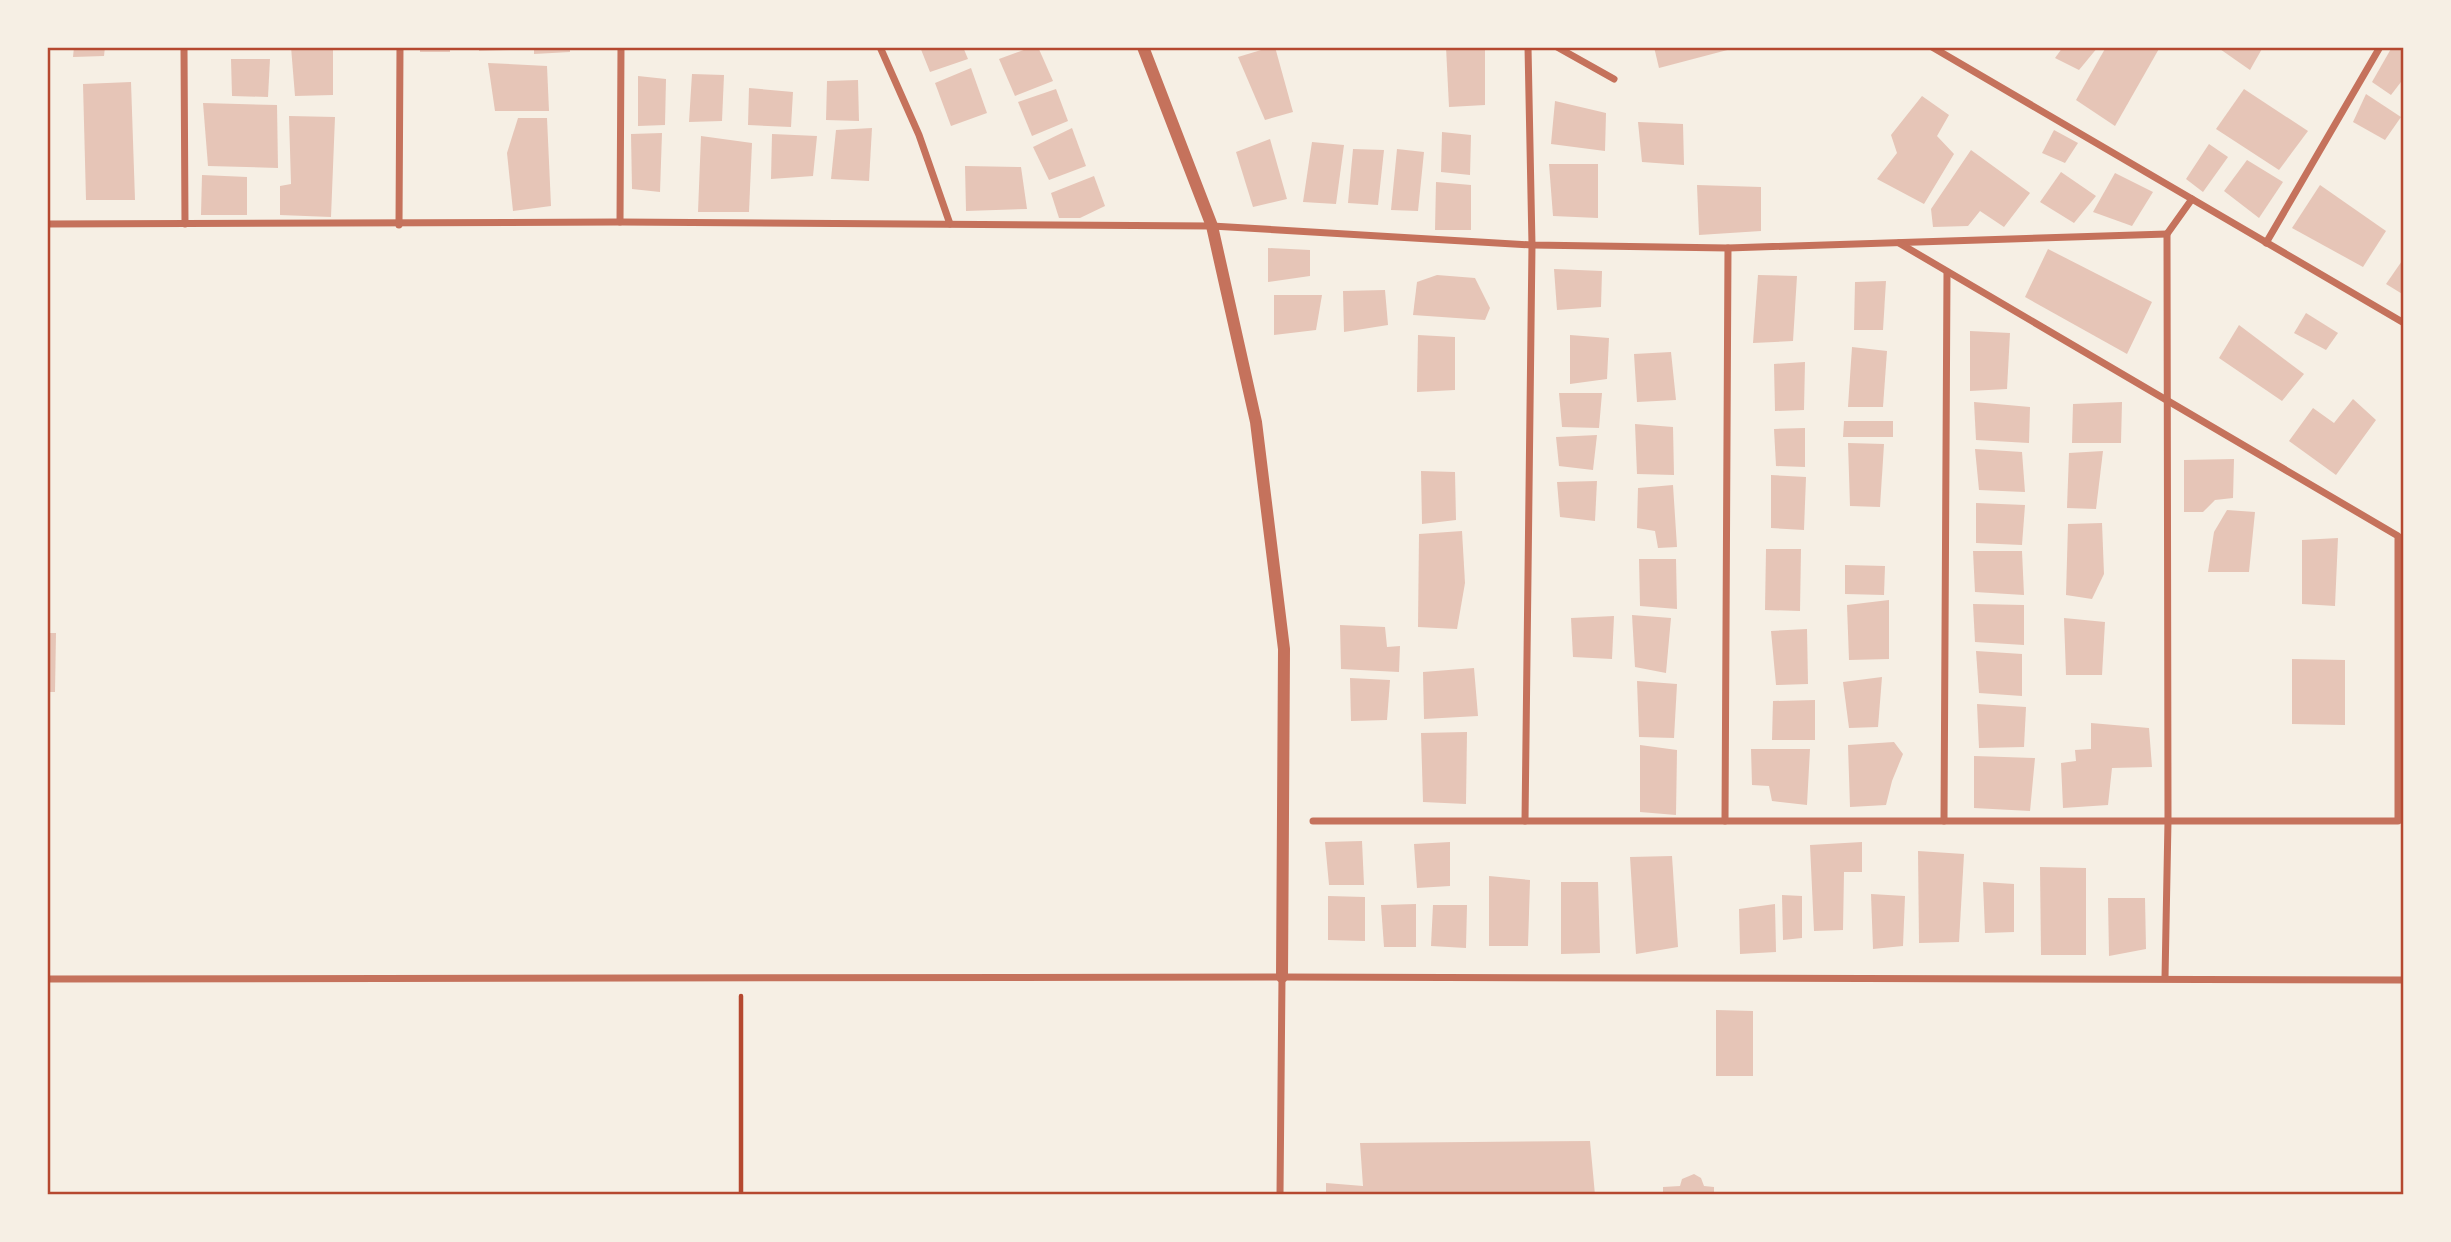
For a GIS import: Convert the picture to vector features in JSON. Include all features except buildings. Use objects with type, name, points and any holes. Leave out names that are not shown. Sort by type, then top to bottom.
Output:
[{"type":"street","points":[[184,47],[185,224]]},
{"type":"street","points":[[399,225],[400,47]]},
{"type":"street","points":[[620,222],[621,47]]},
{"type":"street","points":[[880,47],[919,135],[950,224]]},
{"type":"street","points":[[1143,47],[1212,226],[1256,422],[1284,649],[1280,1195]]},
{"type":"street","points":[[1525,821],[1532,245],[1528,47]]},
{"type":"street","points":[[1557,47],[1614,79]]},
{"type":"street","points":[[1932,47],[2404,323]]},
{"type":"street","points":[[2266,243],[2380,47]]},
{"type":"street","points":[[2165,978],[2168,821],[2167,234],[2192,199]]},
{"type":"street","points":[[47,224],[399,225],[620,222],[1212,226],[1532,245],[1728,247],[2167,234]]},
{"type":"street","points":[[1313,821],[2398,821],[2398,536],[1898,242]]},
{"type":"street","points":[[1726,821],[1728,247]]},
{"type":"street","points":[[1944,821],[1947,272]]},
{"type":"street","points":[[47,979],[1282,977],[2404,980]]},
{"type":"path","points":[[740,978],[741,1195]]}]
